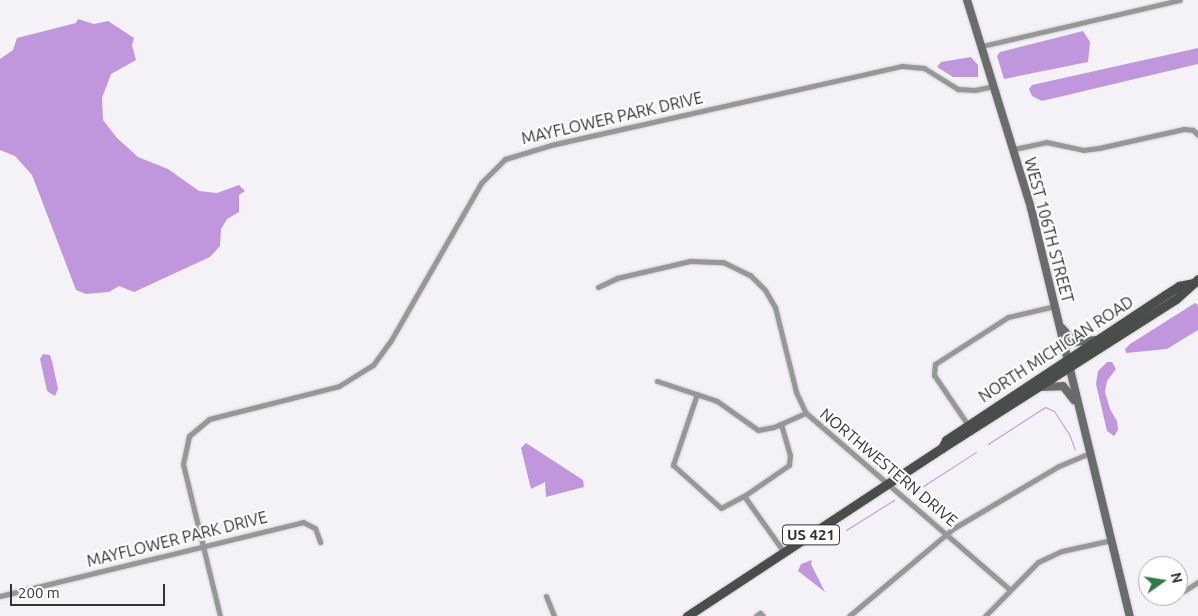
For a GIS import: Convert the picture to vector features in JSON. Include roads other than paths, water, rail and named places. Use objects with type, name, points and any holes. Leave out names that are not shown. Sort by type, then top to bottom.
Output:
[{"type":"main road","name":"NORTH MICHIGAN ROAD","points":[[688,616],[942,448],[1039,388],[1098,340],[1179,286],[1196,281]]},
{"type":"main road","name":"NORTH MICHIGAN ROAD","points":[[942,448],[946,440],[968,425],[1068,363],[1176,300],[1196,281]]},
{"type":"street","name":"WEST 106TH STREET","points":[[968,0],[1014,149],[1055,306],[1130,616]]},
{"type":"street","points":[[982,46],[1180,0]]},
{"type":"street","name":"MAYFLOWER PARK DRIVE","points":[[220,616],[183,464],[183,452],[191,433],[213,417],[317,393],[347,382],[373,365],[390,342],[481,183],[498,164],[514,154],[902,66],[924,68],[958,89],[975,90],[994,86]]},
{"type":"street","points":[[1014,149],[1046,142],[1083,150],[1184,130],[1193,130],[1198,135]]},
{"type":"street","name":"NORTHWESTERN DRIVE","points":[[598,288],[617,278],[690,260],[716,260],[743,271],[759,283],[772,302],[796,392],[806,413],[887,484],[948,533],[1009,589]]},
{"type":"street","points":[[968,425],[934,374],[935,364],[1008,317],[1055,306]]},
{"type":"street","points":[[1059,323],[1074,342],[1098,340]]},
{"type":"street","points":[[657,381],[725,405],[758,430],[781,424],[806,413]]},
{"type":"street","points":[[1039,388],[1063,386],[1078,405]]},
{"type":"street","points":[[697,394],[673,465],[721,508],[744,496],[789,465],[790,455],[781,424]]},
{"type":"street","points":[[849,616],[948,533],[1060,466],[1090,453]]},
{"type":"street","points":[[744,496],[784,552]]},
{"type":"street","name":"MAYFLOWER PARK DRIVE","points":[[0,596],[304,522],[315,528],[320,542]]},
{"type":"street","points":[[985,616],[1026,571],[1044,558],[1112,540]]},
{"type":"street","points":[[546,596],[554,616]]},
{"type":"street","points":[[756,616],[760,613],[763,616]]},
{"type":"waterway","points":[[988,444],[1045,407],[1054,411],[1069,434],[1075,450]]},
{"type":"waterway","points":[[914,492],[976,452]]},
{"type":"waterway","points":[[846,530],[894,500]]}]
